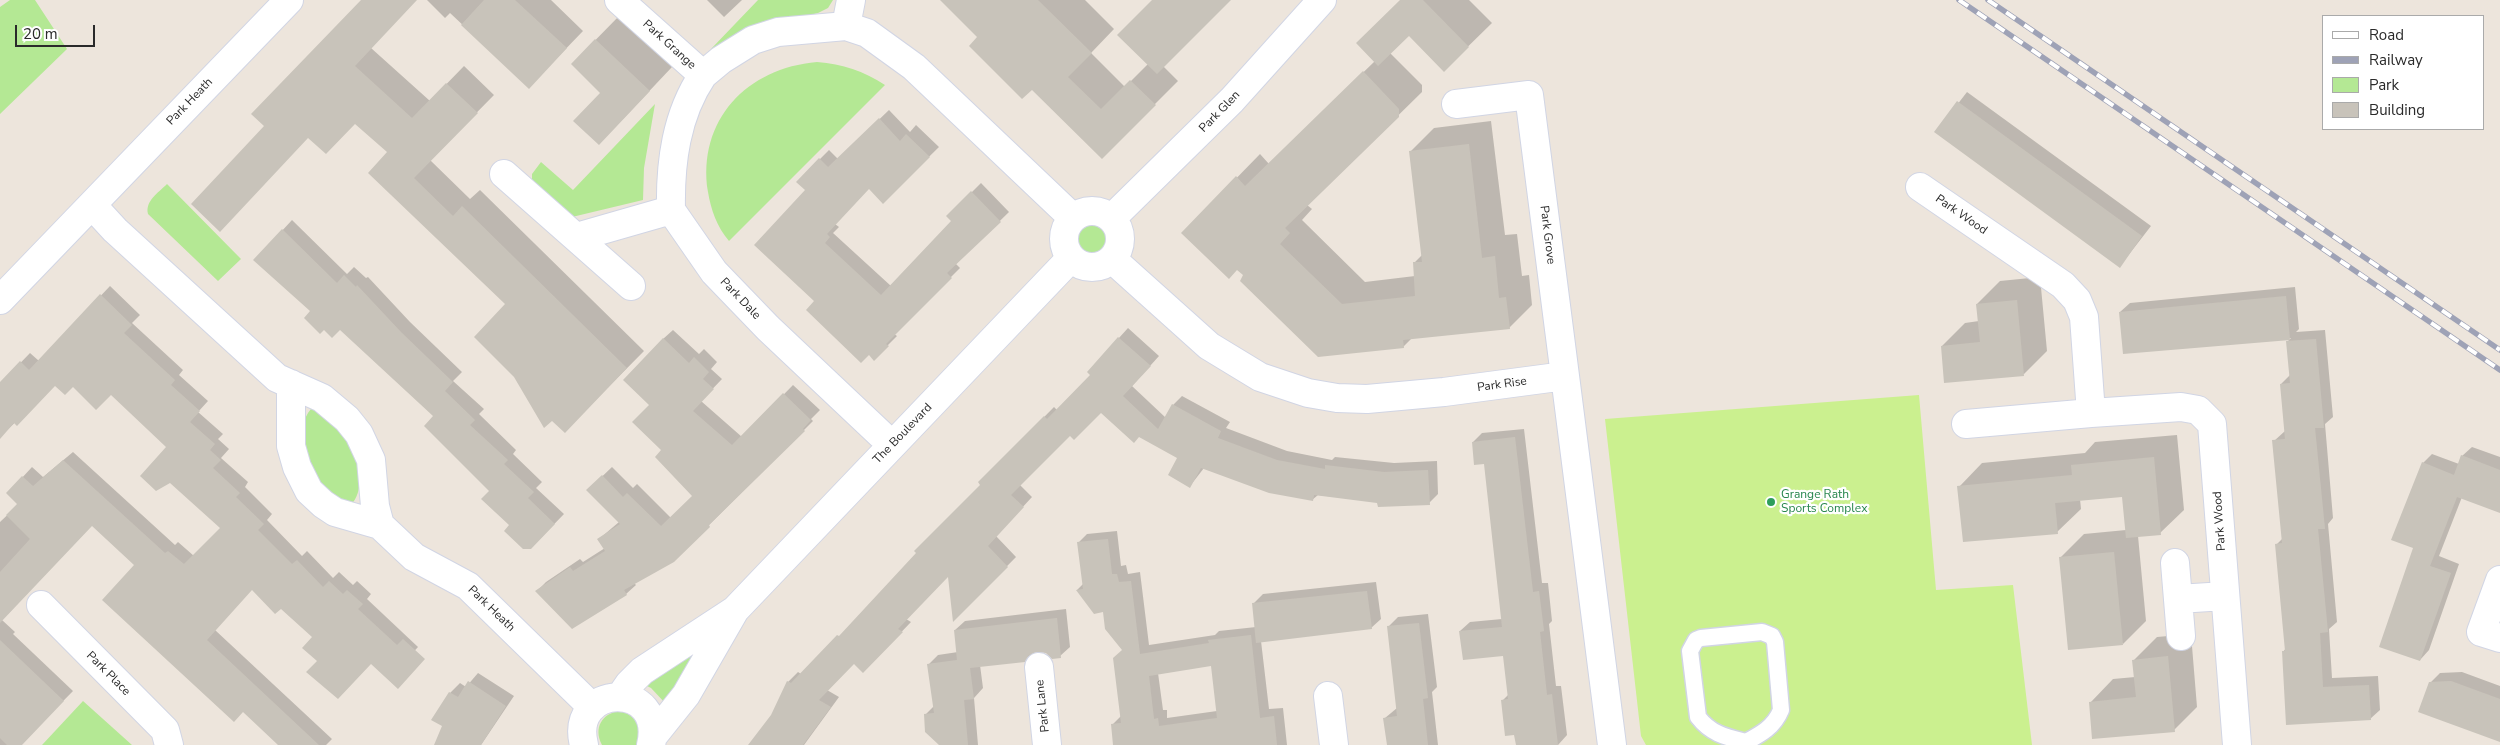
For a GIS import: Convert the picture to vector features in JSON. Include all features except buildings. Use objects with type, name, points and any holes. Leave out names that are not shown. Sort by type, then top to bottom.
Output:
[{"type":"street","name":"Park Heath","points":[[0,300],[289,0]]},
{"type":"street","name":"Park Grange","points":[[619,0],[703,75],[690,93],[677,137],[670,177],[671,210]]},
{"type":"street","name":"Park Glen","points":[[1112,218],[1232,100],[1322,0]]},
{"type":"street","points":[[703,75],[721,60],[754,40],[848,13],[867,33],[914,67],[1073,218]]},
{"type":"street","name":"Park Grove","points":[[1456,104],[1529,95],[1564,376]]},
{"type":"street","points":[[504,174],[631,286]]},
{"type":"street","name":"Park Wood","points":[[1920,187],[2063,285],[2077,300],[2084,316],[2091,413]]},
{"type":"street","points":[[92,205],[115,230],[277,378],[322,398],[347,419],[359,434],[370,460],[375,506],[380,524]]},
{"type":"street","points":[[577,237],[671,210]]},
{"type":"street","name":"Park Dale","points":[[671,210],[714,272],[768,328],[892,445]]},
{"type":"street","points":[[1090,210],[1101,212],[1112,218],[1121,238],[1119,250],[1112,259],[1102,265],[1092,267],[1081,265],[1072,258],[1064,241],[1065,231],[1073,218],[1090,210]]},
{"type":"street","name":"The Boulevard","points":[[620,697],[629,684],[642,672],[735,610],[1072,258]]},
{"type":"street","name":"Park Rise","points":[[1112,259],[1209,346],[1260,377],[1308,393],[1337,398],[1367,399],[1444,392],[1564,376]]},
{"type":"street","points":[[1564,376],[1612,745]]},
{"type":"street","name":"Park Heath","points":[[291,384],[291,446],[297,467],[310,490],[322,504],[335,512],[380,524],[414,557],[468,586],[592,707]]},
{"type":"street","name":"Park Wood","points":[[1966,424],[2180,407],[2198,410],[2212,424],[2237,745]]},
{"type":"street","points":[[2175,563],[2181,636]]},
{"type":"street","points":[[2500,580],[2481,632],[2500,638]]},
{"type":"street","points":[[2178,599],[2226,596]]},
{"type":"street","name":"Park Place","points":[[41,606],[165,730],[169,745]]},
{"type":"street","name":"The Boulevard","points":[[652,740],[686,695],[735,610]]},
{"type":"street","name":"Park Lane","points":[[1039,667],[1047,745]]},
{"type":"street","points":[[1328,696],[1334,745]]},
{"type":"street","points":[[578,741],[582,724],[592,707],[610,697],[632,699],[641,705],[648,714],[652,740]]},
{"type":"lane","points":[[1762,632],[1772,636],[1781,710],[1777,720],[1767,730],[1746,744],[1715,734],[1698,717],[1690,651],[1696,640],[1700,638],[1762,632]]},
{"type":"green space","points":[[10,0],[35,0],[67,49],[0,114],[0,7]]},
{"type":"green space","points":[[758,0],[833,0],[828,8],[818,13],[746,31],[711,49]]},
{"type":"green space","points":[[817,62],[836,64],[852,69],[885,85],[729,241],[715,218],[708,192],[707,166],[711,142],[719,121],[732,102],[749,87],[769,75],[792,66]]},
{"type":"green space","points":[[655,104],[644,168],[643,200],[572,217],[532,181],[532,174],[541,162],[573,190]]},
{"type":"green space","points":[[167,184],[241,259],[218,281],[148,214],[150,201]]},
{"type":"green space","points":[[1093,224],[1099,225],[1107,233],[1107,245],[1099,253],[1093,254],[1087,253],[1079,245],[1078,239],[1079,233],[1087,225]]},
{"type":"green space","name":"Grange Rath Sports Complex","points":[[1919,395],[1936,590],[2013,585],[2032,745],[1646,745],[1641,736],[1605,419]]},
{"type":"green space","points":[[311,409],[323,413],[335,422],[345,434],[353,449],[358,464],[360,480],[358,494],[351,505],[343,505],[326,491],[309,464],[302,435],[306,417]]},
{"type":"green space","points":[[704,643],[666,704],[651,688],[643,684]]},
{"type":"green space","points":[[83,701],[132,745],[42,745]]},
{"type":"green space","points":[[620,711],[634,719],[639,728],[636,745],[602,745],[598,733],[601,722],[608,715]]},
{"type":"railway","points":[[1959,0],[2500,370]]},
{"type":"railway","points":[[1988,0],[2500,350]]},
{"type":"place","name":"Grange Rath Sports Complex","points":[[1771,502]]}]
